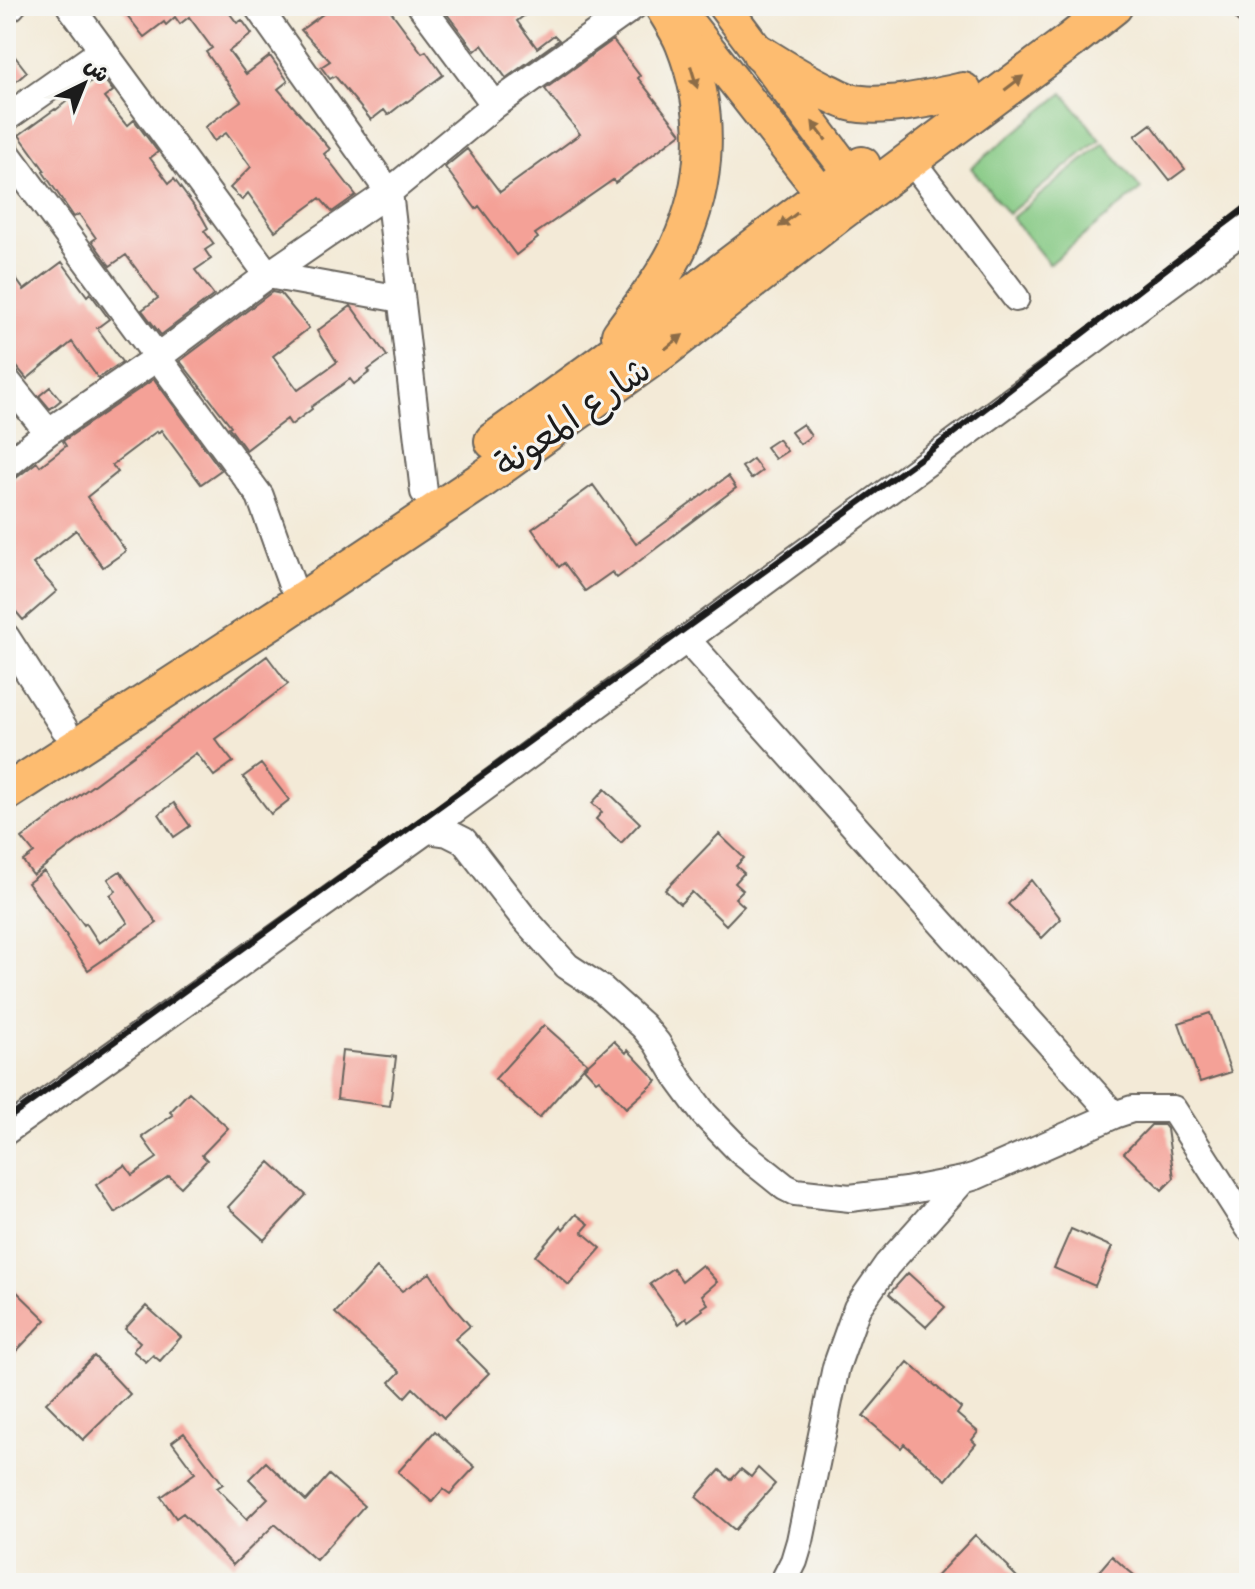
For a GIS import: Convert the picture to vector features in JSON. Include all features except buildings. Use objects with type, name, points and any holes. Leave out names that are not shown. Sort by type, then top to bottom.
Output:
[{"type":"highway","points":[[601,363],[677,249],[697,200],[704,149],[699,96],[684,44],[663,6]]},
{"type":"highway","name":"شارع المعونة","points":[[6,793],[479,482],[665,349],[963,91],[1075,6]]},
{"type":"highway","name":"شارع المعونة","points":[[6,765],[291,583],[844,194],[911,160],[1114,6]]},
{"type":"highway","points":[[761,54],[796,76],[849,102],[893,103],[963,91]]},
{"type":"main road","points":[[675,6],[844,194]]},
{"type":"main road","points":[[724,6],[761,54],[844,194]]},
{"type":"street","points":[[6,11],[12,6]]},
{"type":"street","points":[[70,6],[268,275],[401,299]]},
{"type":"street","points":[[257,6],[389,192],[424,492]]},
{"type":"street","points":[[421,6],[495,105]]},
{"type":"street","points":[[6,466],[48,432],[389,192],[495,105],[634,6]]},
{"type":"street","points":[[6,118],[103,50]]},
{"type":"street","points":[[6,152],[260,496],[291,583]]},
{"type":"street","points":[[911,160],[1016,298]]},
{"type":"street","points":[[6,1131],[427,830],[1249,226]]},
{"type":"street","points":[[6,380],[48,432]]},
{"type":"street","points":[[6,637],[64,728]]},
{"type":"street","points":[[686,639],[1114,1115]]},
{"type":"street","points":[[427,830],[448,833],[464,841],[523,917],[567,966],[602,989],[643,1026],[704,1114],[740,1151],[795,1192],[850,1198],[963,1180],[1114,1115],[1132,1109],[1173,1109],[1249,1228]]},
{"type":"street","points":[[783,1583],[800,1541],[836,1367],[857,1308],[887,1265],[963,1180]]},
{"type":"green space","points":[[1063,93],[1100,139],[1008,214],[971,168]]},
{"type":"green space","points":[[1104,143],[1141,189],[1049,264],[1012,218]]},
{"type":"railway","points":[[6,1120],[925,455],[1249,205]]}]
